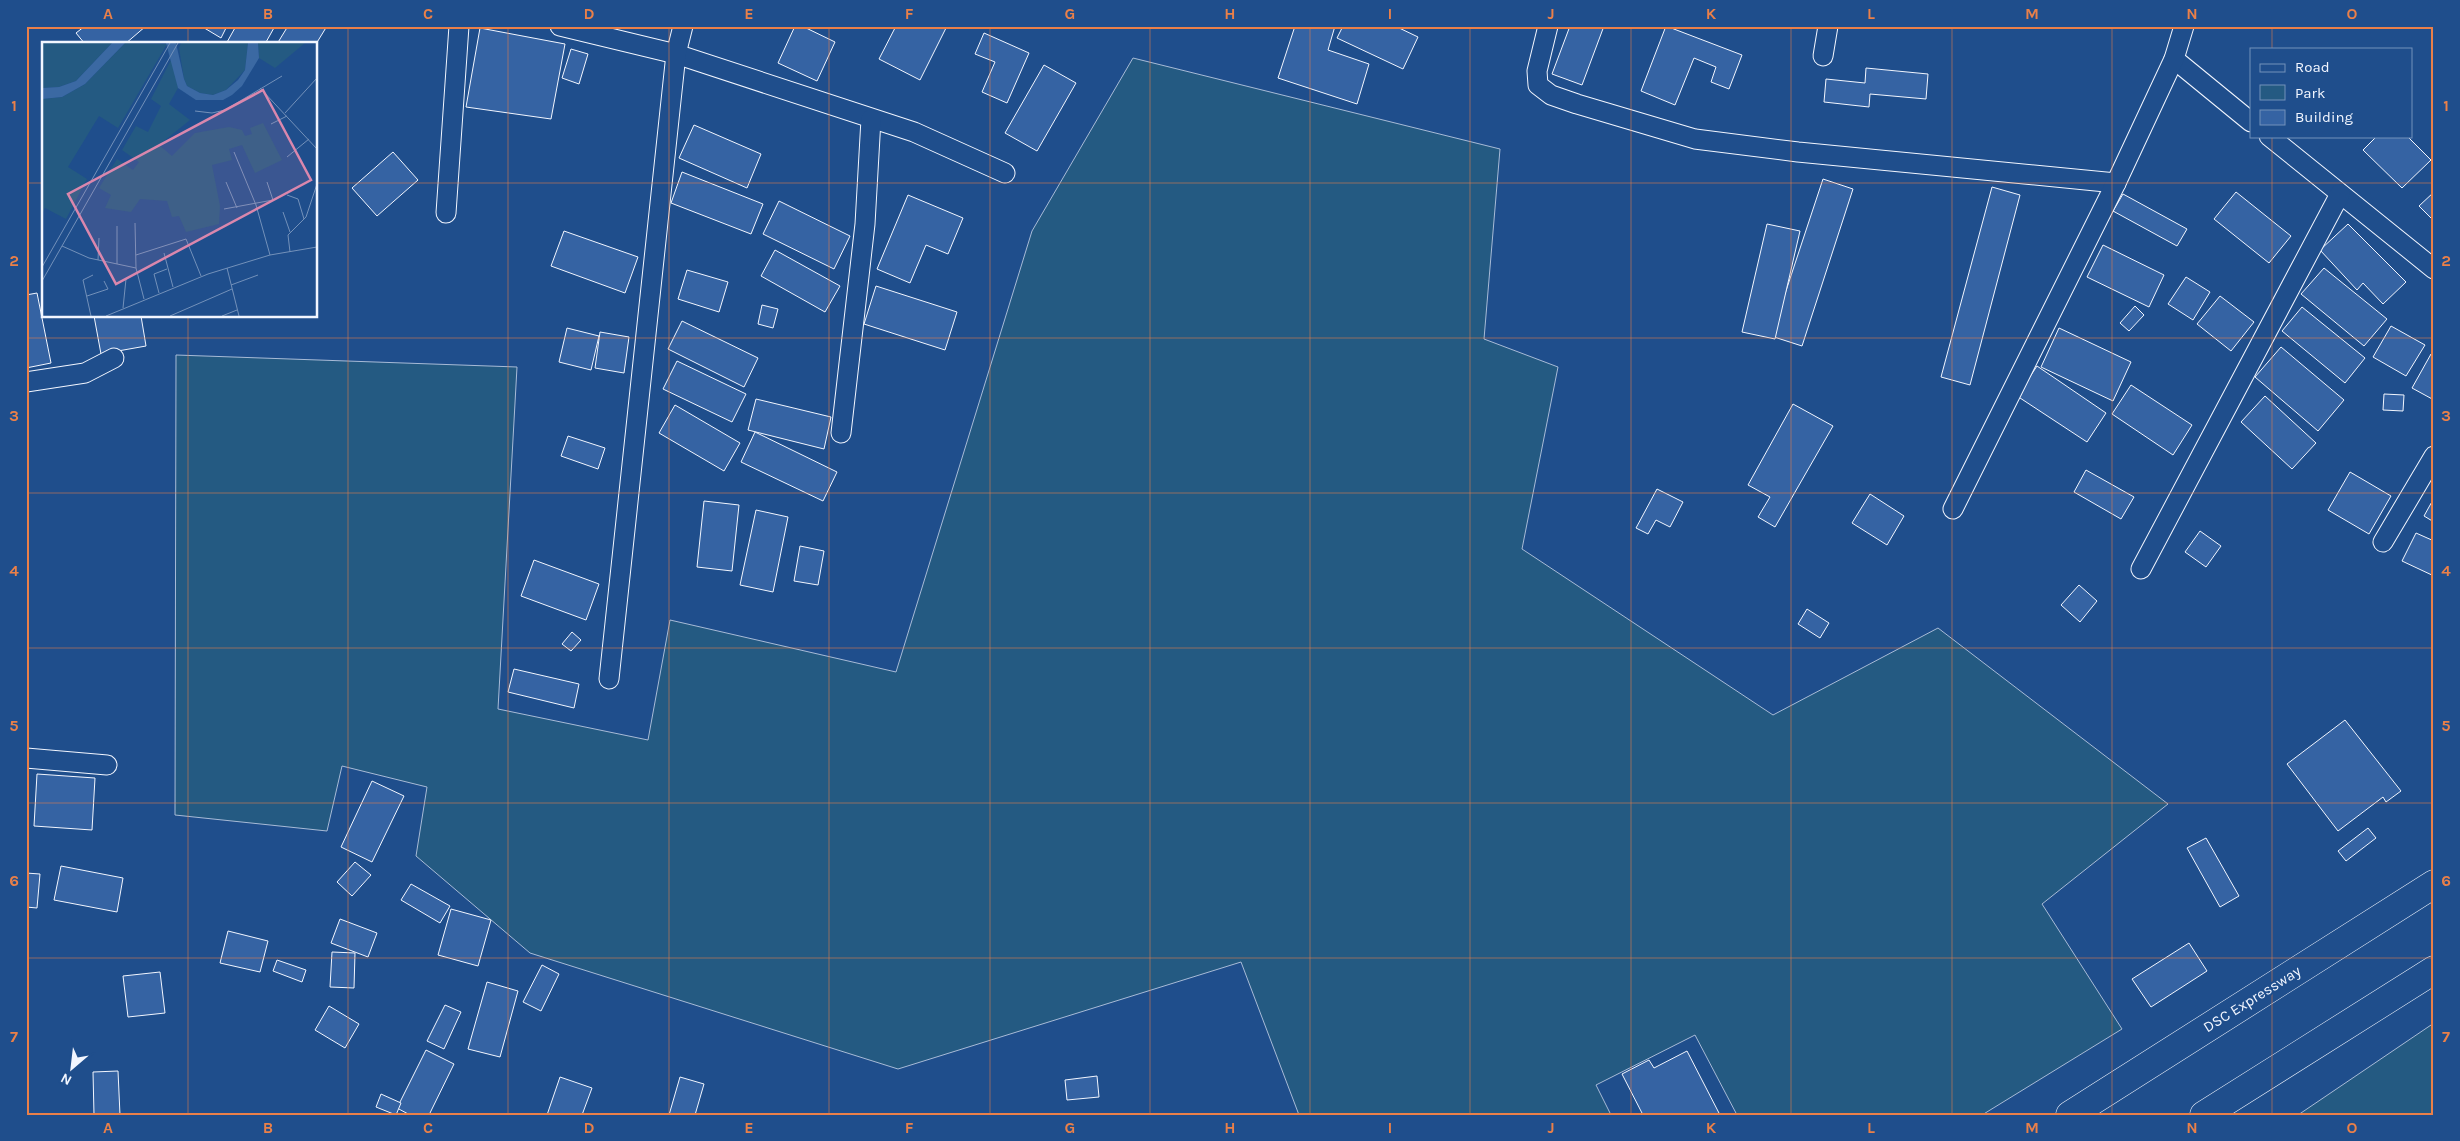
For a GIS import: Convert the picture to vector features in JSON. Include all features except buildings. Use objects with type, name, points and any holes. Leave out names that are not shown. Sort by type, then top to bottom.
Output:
[{"type":"main road","name":"DSC Expressway","points":[[2070,1115],[2434,884]]},
{"type":"main road","points":[[2204,1115],[2434,970]]},
{"type":"street","points":[[446,213],[459,26]]},
{"type":"street","points":[[560,26],[676,54],[914,132],[1005,173]]},
{"type":"street","points":[[609,679],[676,54],[683,26]]},
{"type":"street","points":[[1548,26],[1537,71],[1538,85],[1550,95],[1695,139],[1798,152],[2116,183]]},
{"type":"street","points":[[1823,56],[1828,26]]},
{"type":"street","points":[[1953,509],[2116,183],[2174,59],[2184,26]]},
{"type":"street","points":[[2174,59],[2250,121]]},
{"type":"street","points":[[841,434],[865,224],[872,119]]},
{"type":"street","points":[[2271,138],[2434,269]]},
{"type":"street","points":[[2141,570],[2340,194]]},
{"type":"street","points":[[26,382],[85,373],[114,358]]},
{"type":"street","points":[[2383,542],[2434,456]]},
{"type":"street","points":[[26,758],[107,765]]},
{"type":"green space","points":[[1133,58],[1500,149],[1484,339],[1558,367],[1522,549],[1773,715],[1938,628],[2168,804],[2042,904],[2122,1029],[1982,1115],[1737,1115],[1695,1035],[1596,1085],[1611,1115],[1299,1115],[1241,962],[898,1069],[530,953],[416,856],[427,787],[342,766],[327,831],[175,815],[176,355],[517,367],[498,709],[648,740],[670,620],[896,672],[1032,231]]},
{"type":"green space","points":[[2434,1023],[2434,1115],[2298,1115]]}]
